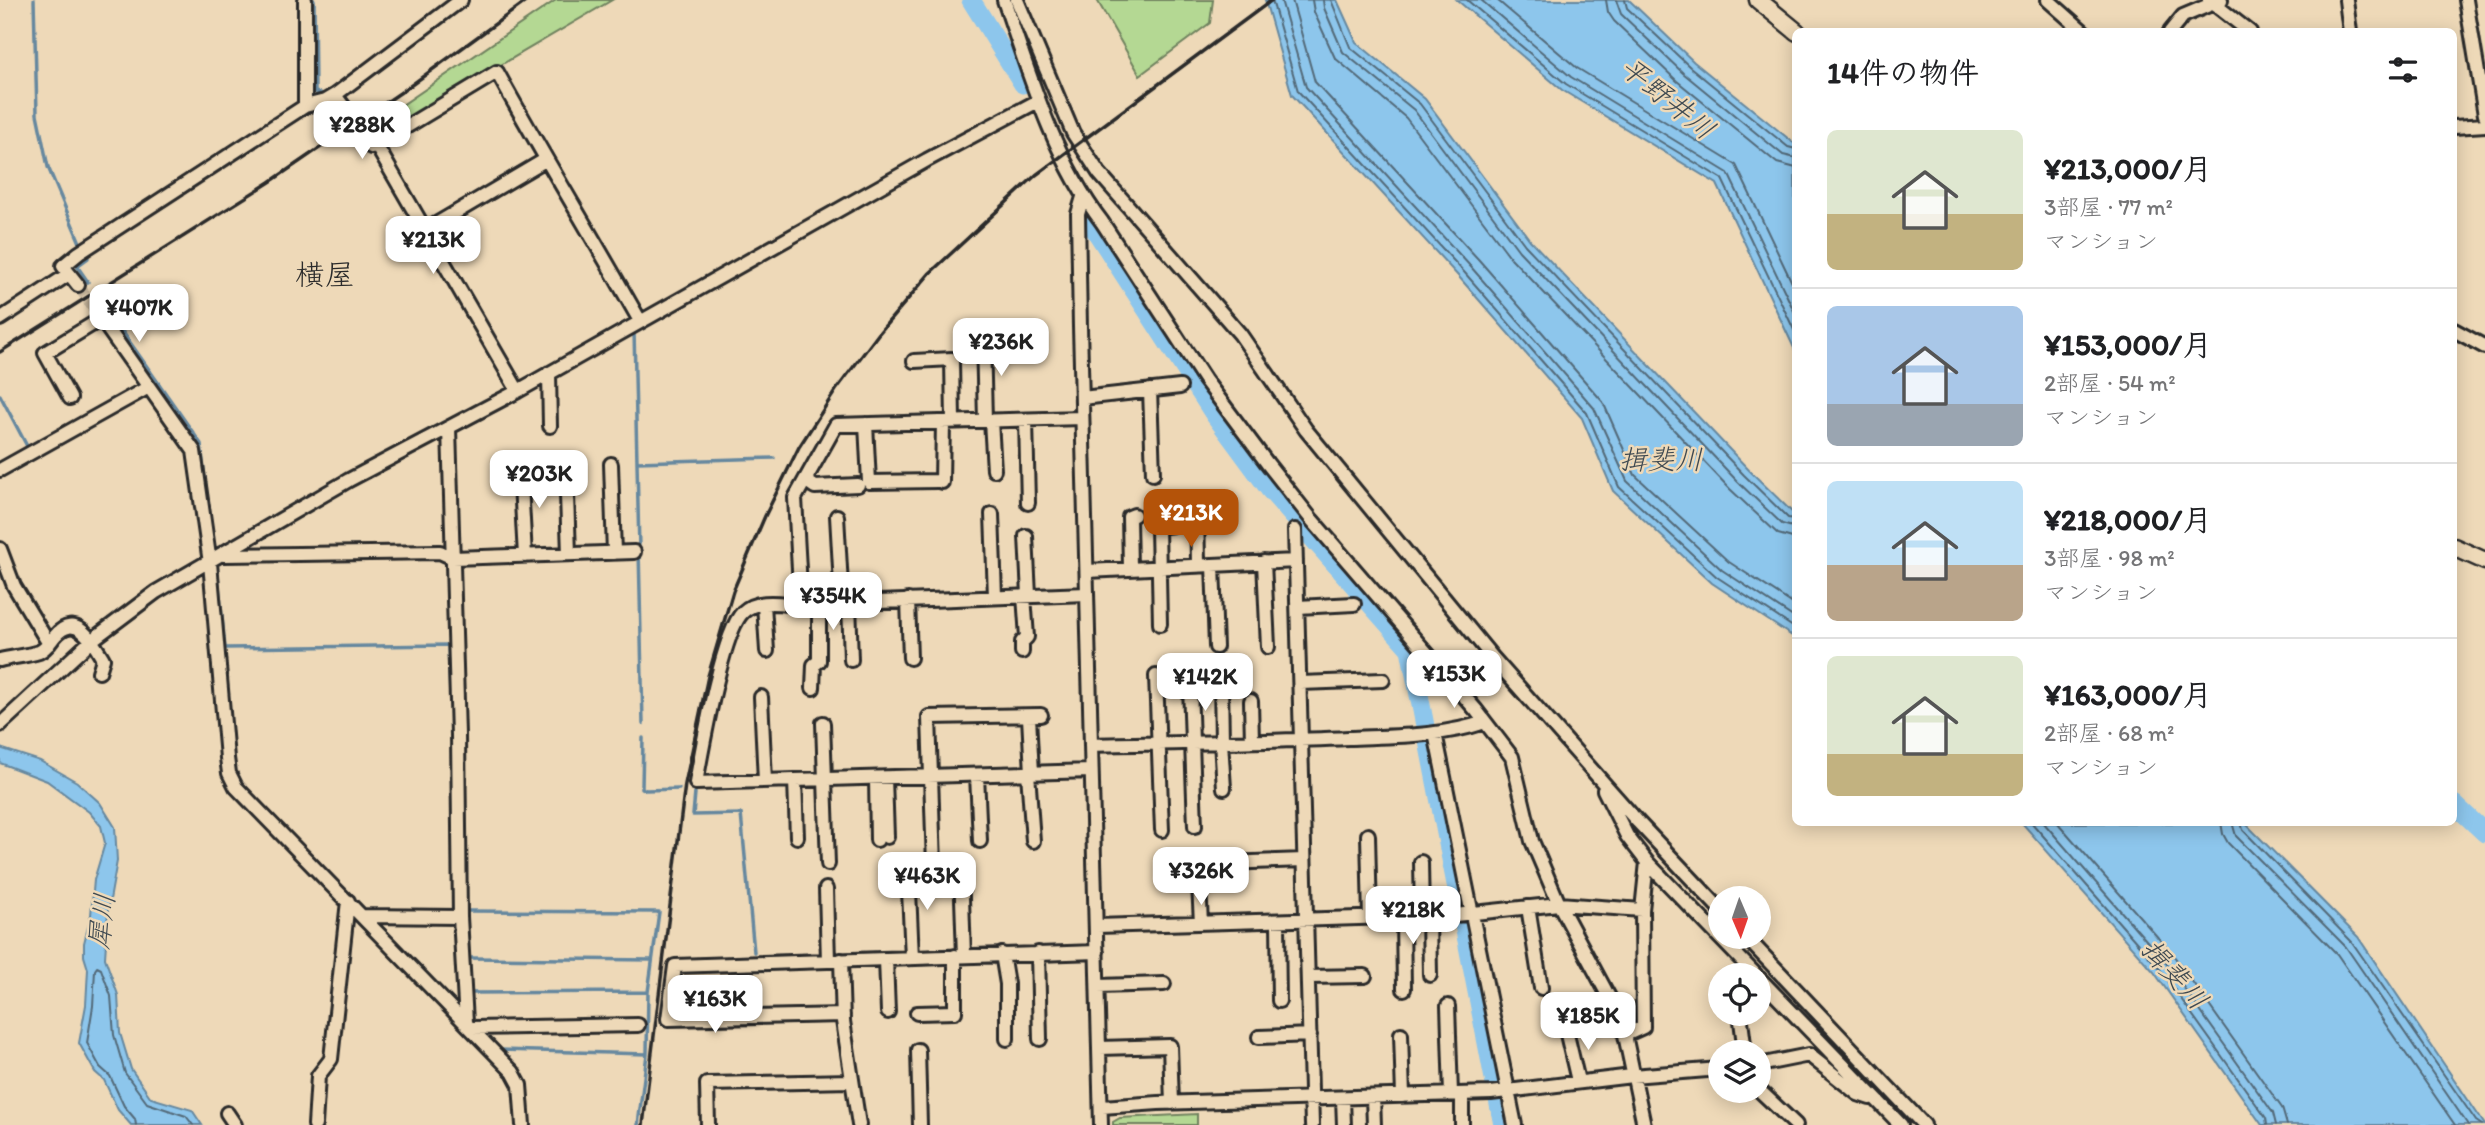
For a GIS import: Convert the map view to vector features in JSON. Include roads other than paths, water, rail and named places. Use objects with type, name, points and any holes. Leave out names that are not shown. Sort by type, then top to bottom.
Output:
[{"type":"main road","points":[[1758,0],[1792,28]]},
{"type":"main road","points":[[2457,548],[2485,561]]},
{"type":"street","points":[[305,0],[305,106]]},
{"type":"street","points":[[0,319],[74,279],[62,265],[79,253],[305,106],[325,101],[335,95],[461,0]]},
{"type":"street","points":[[1004,0],[1038,101],[1083,197],[1205,380],[1312,520],[1512,757],[1532,841],[1559,904],[1616,1010],[1625,1035],[1644,1125]]},
{"type":"street","points":[[1017,0],[1073,133],[1098,173],[1240,334],[1306,430],[1493,658],[1708,896]]},
{"type":"street","points":[[1767,0],[1792,28]]},
{"type":"street","points":[[2048,0],[2080,28]]},
{"type":"street","points":[[2346,0],[2350,28]]},
{"type":"street","points":[[2466,0],[2485,115]]},
{"type":"street","points":[[2173,28],[2183,16],[2214,1],[2245,28]]},
{"type":"street","points":[[365,137],[371,146],[376,145],[497,72],[545,160],[593,237],[640,321]]},
{"type":"street","points":[[335,95],[344,107]]},
{"type":"street","points":[[0,725],[92,640],[156,592],[223,555],[269,525],[518,391],[927,160],[1038,101]]},
{"type":"street","points":[[2457,127],[2485,125]]},
{"type":"street","points":[[376,145],[518,391]]},
{"type":"street","points":[[426,230],[545,160]]},
{"type":"street","points":[[1083,197],[1078,214],[1101,1125]]},
{"type":"street","points":[[70,398],[46,353],[102,319],[194,452],[209,563],[229,773],[236,787],[513,1072],[520,1085],[523,1125]]},
{"type":"street","points":[[2457,332],[2485,347]]},
{"type":"street","points":[[983,337],[994,470]]},
{"type":"street","points":[[866,424],[869,482],[939,481],[948,422],[952,359],[914,361]]},
{"type":"street","points":[[549,373],[550,426]]},
{"type":"street","points":[[1082,398],[1180,387]]},
{"type":"street","points":[[0,470],[148,388]]},
{"type":"street","points":[[1150,390],[1153,474]]},
{"type":"street","points":[[801,605],[795,498],[836,425],[1082,418]]},
{"type":"street","points":[[1026,420],[1028,503]]},
{"type":"street","points":[[449,428],[460,917],[469,1025]]},
{"type":"street","points":[[611,464],[614,553]]},
{"type":"street","points":[[566,465],[569,554]]},
{"type":"street","points":[[520,466],[525,556]]},
{"type":"street","points":[[805,480],[815,487],[858,485]]},
{"type":"street","points":[[1197,506],[1198,565]]},
{"type":"street","points":[[992,514],[995,596]]},
{"type":"street","points":[[1130,568],[1129,517],[1134,515]]},
{"type":"street","points":[[837,516],[851,660]]},
{"type":"street","points":[[1156,624],[1153,567],[1158,527],[1173,525]]},
{"type":"street","points":[[1295,530],[1311,1125]]},
{"type":"street","points":[[1022,652],[1022,642],[1027,637],[1026,536]]},
{"type":"street","points":[[0,549],[14,586],[49,644]]},
{"type":"street","points":[[223,555],[440,552],[453,558],[634,552]]},
{"type":"street","points":[[1087,570],[1296,561]]},
{"type":"street","points":[[1264,562],[1268,647]]},
{"type":"street","points":[[1213,565],[1216,647]]},
{"type":"street","points":[[1087,594],[801,605],[756,604],[743,612],[731,633],[708,718],[696,783],[1091,771]]},
{"type":"street","points":[[908,600],[910,658]]},
{"type":"street","points":[[764,604],[767,650]]},
{"type":"street","points":[[813,688],[814,665],[819,660],[819,604]]},
{"type":"street","points":[[1298,607],[1354,604]]},
{"type":"street","points":[[0,660],[40,651],[62,629],[72,627],[81,629],[92,640],[103,659],[99,672]]},
{"type":"street","points":[[1156,676],[1162,830]]},
{"type":"street","points":[[1300,683],[1383,680]]},
{"type":"street","points":[[1221,683],[1224,788]]},
{"type":"street","points":[[1190,686],[1195,826]]},
{"type":"street","points":[[761,697],[765,781]]},
{"type":"street","points":[[1251,701],[1252,741]]},
{"type":"street","points":[[934,865],[929,718],[1035,716],[1030,773],[1032,841]]},
{"type":"street","points":[[1091,745],[1302,740],[1435,733],[1460,730],[1485,722]]},
{"type":"street","points":[[823,723],[828,864]]},
{"type":"street","points":[[1435,733],[1515,1125]]},
{"type":"street","points":[[977,775],[980,841]]},
{"type":"street","points":[[1597,775],[1627,836],[1647,862],[1744,963]]},
{"type":"street","points":[[880,778],[882,838]]},
{"type":"street","points":[[791,780],[793,837]]},
{"type":"street","points":[[1368,835],[1370,918]]},
{"type":"street","points":[[1201,923],[1198,864],[1304,860]]},
{"type":"street","points":[[1422,862],[1430,975]]},
{"type":"street","points":[[1625,1035],[1643,1027],[1642,910],[1647,862]]},
{"type":"street","points":[[908,868],[912,958]]},
{"type":"street","points":[[917,1013],[955,1012],[960,956],[961,870]]},
{"type":"street","points":[[826,888],[859,1125]]},
{"type":"street","points":[[315,1125],[318,1076],[331,1059],[348,901]]},
{"type":"street","points":[[1097,926],[1425,916],[1559,904],[1642,910]]},
{"type":"street","points":[[1528,907],[1541,988]]},
{"type":"street","points":[[362,916],[460,917]]},
{"type":"street","points":[[1403,917],[1404,989]]},
{"type":"street","points":[[1278,921],[1279,1002]]},
{"type":"street","points":[[1757,949],[1924,1125]]},
{"type":"street","points":[[843,1015],[668,1019],[676,966],[1097,952]]},
{"type":"street","points":[[1038,953],[1040,1039]]},
{"type":"street","points":[[1002,954],[1007,984],[1007,1039]]},
{"type":"street","points":[[886,958],[888,1012]]},
{"type":"street","points":[[1308,977],[1366,976]]},
{"type":"street","points":[[1098,986],[1164,984]]},
{"type":"street","points":[[1771,991],[1900,1125]]},
{"type":"street","points":[[1448,1006],[1456,1094],[1462,1125]]},
{"type":"street","points":[[469,1025],[638,1025]]},
{"type":"street","points":[[1566,1030],[1578,1082]]},
{"type":"street","points":[[1401,1034],[1403,1096]]},
{"type":"street","points":[[1259,1037],[1310,1035]]},
{"type":"street","points":[[1100,1048],[1170,1046],[1172,1103]]},
{"type":"street","points":[[918,1050],[920,1125]]},
{"type":"street","points":[[1771,1063],[1809,1055],[1858,1094],[1877,1101]]},
{"type":"street","points":[[1102,1107],[1491,1093],[1708,1070]]},
{"type":"street","points":[[708,1125],[707,1084],[852,1081]]},
{"type":"street","points":[[1373,1097],[1374,1125]]},
{"type":"street","points":[[1343,1098],[1344,1125]]},
{"type":"street","points":[[1771,1101],[1796,1125]]},
{"type":"street","points":[[227,1113],[235,1125]]},
{"type":"water","name":"揖斐川","points":[[1265,0],[1337,0],[1356,42],[1425,99],[1530,240],[1792,512],[1792,636],[1712,583],[1613,491],[1582,418],[1459,277],[1292,95]]},
{"type":"water","points":[[1457,0],[1629,0],[1694,62],[1792,142],[1792,344],[1717,184],[1562,90]]},
{"type":"water","name":"犀川","points":[[0,748],[40,761],[77,782],[100,803],[115,827],[117,861],[108,911],[105,958],[118,995],[120,1033],[131,1069],[151,1098],[192,1110],[202,1125],[131,1125],[118,1110],[104,1080],[95,1072],[79,1043],[86,1005],[88,969],[84,943],[91,915],[94,880],[105,843],[101,826],[89,812],[47,781],[0,763]]},
{"type":"water","name":"揖斐川","points":[[2025,826],[2248,826],[2358,937],[2485,1125],[2262,1125],[2154,972]]},
{"type":"waterway","points":[[34,0],[37,114],[48,167],[81,245]]},
{"type":"waterway","points":[[314,0],[315,92],[328,95]]},
{"type":"waterway","points":[[971,0],[1023,84]]},
{"type":"waterway","points":[[1088,219],[1214,414],[1270,490],[1410,649],[1503,1125]]},
{"type":"waterway","points":[[86,254],[88,258],[77,266],[88,282]]},
{"type":"waterway","points":[[99,298],[201,444],[209,515]]},
{"type":"waterway","points":[[634,331],[643,724]]},
{"type":"waterway","points":[[0,395],[28,448]]},
{"type":"waterway","points":[[637,462],[774,458]]},
{"type":"waterway","points":[[218,575],[225,648],[448,645],[451,718]]},
{"type":"waterway","points":[[643,738],[642,788],[679,789]]},
{"type":"waterway","points":[[452,761],[453,872]]},
{"type":"waterway","points":[[695,793],[693,815],[741,814],[754,952]]},
{"type":"waterway","name":"平野井川","points":[[2457,807],[2485,833]]},
{"type":"waterway","points":[[467,911],[659,912],[648,992],[647,1054],[638,1125]]},
{"type":"waterway","points":[[469,958],[652,960]]},
{"type":"waterway","points":[[847,964],[849,1018],[865,1125]]},
{"type":"waterway","points":[[469,993],[648,992]]},
{"type":"waterway","points":[[499,1050],[647,1054]]},
{"type":"tunnel","points":[[344,107],[365,137]]},
{"type":"tunnel","points":[[78,285],[101,319]]},
{"type":"railway","points":[[0,352],[270,182],[410,86],[528,0]]},
{"type":"railway","points":[[643,1125],[685,784],[708,676],[733,591],[765,516],[799,447],[836,390],[879,333],[930,273],[1036,175],[1272,0]]},
{"type":"district","name":"横屋","points":[[325,274]]}]
